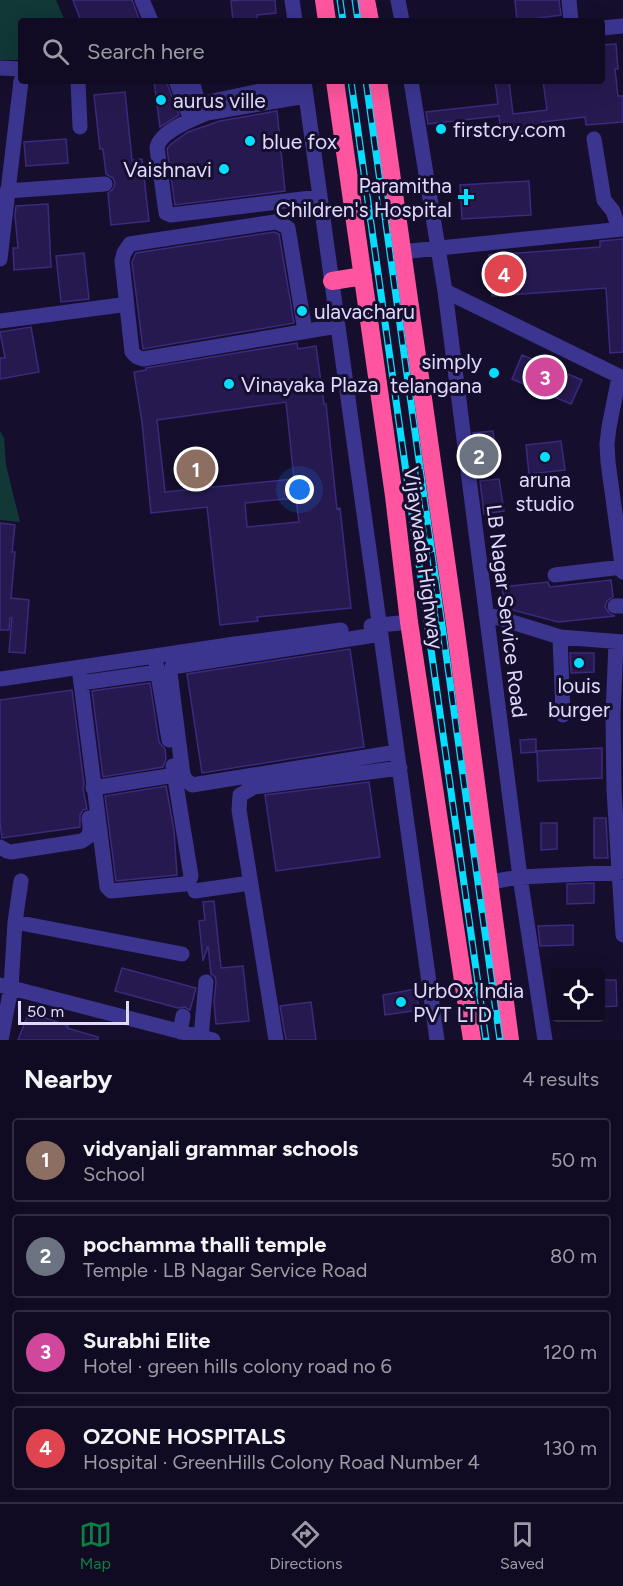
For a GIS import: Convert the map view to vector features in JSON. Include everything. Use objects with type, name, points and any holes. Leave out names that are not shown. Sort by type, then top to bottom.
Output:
[{"type":"highway","points":[[324,0],[327,18]]},
{"type":"highway","points":[[366,0],[369,18]]},
{"type":"highway","name":"Vijaywada Highway","points":[[335,84],[392,484],[409,622],[472,1040]]},
{"type":"highway","name":"Vijaywada Highway","points":[[378,84],[510,1040]]},
{"type":"highway","points":[[332,281],[363,276]]},
{"type":"street","points":[[142,0],[151,18]]},
{"type":"street","points":[[292,0],[295,18]]},
{"type":"street","points":[[398,0],[401,18]]},
{"type":"street","points":[[569,0],[571,18]]},
{"type":"street","points":[[605,28],[623,26]]},
{"type":"street","points":[[0,68],[18,69]]},
{"type":"street","points":[[0,259],[21,84]]},
{"type":"street","points":[[78,84],[80,127]]},
{"type":"street","points":[[177,84],[189,116]]},
{"type":"street","points":[[193,84],[198,102],[203,103],[304,86]]},
{"type":"street","name":"LB Nagar Service Road","points":[[411,84],[445,291],[520,877],[545,1040]]},
{"type":"street","points":[[304,86],[189,116],[164,135],[158,142],[157,148],[166,213],[174,215],[320,197]]},
{"type":"street","points":[[304,86],[437,1040]]},
{"type":"street","points":[[401,252],[621,229],[613,211],[604,200],[594,139]]},
{"type":"street","points":[[7,191],[105,184]]},
{"type":"street","points":[[305,332],[288,228],[285,225],[275,222],[130,244],[123,253],[132,352],[137,357],[143,359],[305,332],[338,326]]},
{"type":"street","points":[[445,291],[621,377],[607,444],[623,572]]},
{"type":"street","points":[[0,321],[121,305]]},
{"type":"street","points":[[555,575],[622,567]]},
{"type":"street","points":[[486,614],[560,637],[620,642],[618,714],[623,935]]},
{"type":"street","points":[[397,752],[192,784],[183,775],[170,673],[172,667],[381,630],[409,622]]},
{"type":"street","points":[[0,680],[157,664],[381,630]]},
{"type":"street","points":[[560,637],[563,716]]},
{"type":"street","points":[[77,673],[107,887],[111,891],[185,884],[191,876],[157,664]]},
{"type":"street","points":[[0,847],[11,852],[82,841],[89,836],[77,673]]},
{"type":"street","points":[[276,1040],[239,810],[240,795],[254,787],[400,768]]},
{"type":"street","points":[[93,788],[175,775]]},
{"type":"street","points":[[490,882],[520,877],[621,872]]},
{"type":"street","points":[[1,1040],[21,881]]},
{"type":"street","points":[[195,891],[250,884]]},
{"type":"street","points":[[15,922],[182,954]]},
{"type":"street","points":[[6,986],[207,1039],[206,982]]},
{"type":"street","points":[[180,1032],[183,1016]]},
{"type":"green space","points":[[0,0],[56,0],[64,18],[18,18],[18,60],[0,60]]},
{"type":"green space","points":[[0,431],[4,438],[6,465],[20,522],[0,520]]},
{"type":"building","points":[[73,0],[132,0],[139,18],[80,18]]},
{"type":"building","points":[[275,0],[276,13],[257,15],[257,18],[233,18],[231,1]]},
{"type":"building","points":[[515,0],[559,0],[561,15],[517,18]]},
{"type":"building","points":[[616,44],[618,69],[615,69],[618,96],[623,96],[623,122],[586,125],[585,117],[542,122],[542,129],[501,134],[499,116],[428,124],[426,112],[498,104],[495,84],[509,84],[513,114],[547,110],[543,84],[605,84],[605,45]]},
{"type":"building","points":[[154,84],[167,84],[179,115],[160,127]]},
{"type":"building","points":[[125,92],[132,160],[142,159],[149,221],[111,225],[108,193],[113,189],[115,183],[113,178],[106,174],[103,149],[100,149],[94,95]]},
{"type":"building","name":"Vaishnavi","points":[[277,111],[285,191],[175,205],[167,149],[171,144],[188,132],[220,121]]},
{"type":"building","points":[[66,139],[68,163],[26,166],[24,142]]},
{"type":"building","points":[[529,181],[531,215],[462,219],[460,185]]},
{"type":"building","points":[[48,204],[51,267],[14,270],[13,248],[18,248],[16,206]]},
{"type":"building","points":[[274,232],[279,234],[294,323],[143,349],[132,262],[136,253]]},
{"type":"building","points":[[623,239],[623,352],[610,353],[606,288],[492,296],[489,255],[600,247],[600,241]]},
{"type":"building","points":[[84,253],[89,299],[61,302],[56,256]]},
{"type":"building","points":[[31,327],[39,372],[0,379],[0,358],[5,358],[0,332]]},
{"type":"building","points":[[297,343],[298,349],[316,346],[324,404],[326,404],[337,509],[340,508],[351,608],[257,617],[258,621],[220,625],[207,507],[151,513],[142,422],[134,372],[146,370],[146,368]],"holes":[[[286,402],[294,479],[165,492],[157,420]],[[296,498],[299,522],[247,527],[245,503]]]},
{"type":"building","points":[[522,355],[582,380],[571,404],[512,379]]},
{"type":"building","points":[[493,431],[495,449],[475,451],[473,433]]},
{"type":"building","name":"aruna studio","points":[[561,441],[565,470],[529,474],[526,445]]},
{"type":"building","points":[[499,479],[504,511],[484,514],[480,481]]},
{"type":"building","points":[[0,523],[15,525],[11,598],[29,600],[25,653],[9,652],[12,618],[10,618],[9,630],[0,630]]},
{"type":"building","points":[[611,580],[613,597],[607,601],[605,607],[610,614],[615,616],[558,622],[505,608],[502,587],[548,582],[550,587]]},
{"type":"building","points":[[350,649],[364,747],[202,773],[187,674]]},
{"type":"building","name":"louis burger","points":[[570,653],[594,653],[594,672],[571,673]]},
{"type":"building","points":[[150,683],[159,742],[165,749],[166,759],[163,767],[103,777],[92,691]]},
{"type":"building","points":[[72,690],[87,809],[83,810],[80,815],[80,827],[2,838],[0,700]]},
{"type":"building","points":[[536,739],[536,752],[521,753],[520,740]]},
{"type":"building","points":[[602,748],[602,778],[538,781],[537,751]]},
{"type":"building","points":[[369,782],[380,857],[276,871],[265,795]]},
{"type":"building","points":[[166,786],[174,830],[177,875],[116,881],[105,796]]},
{"type":"building","points":[[594,818],[606,818],[608,858],[594,858]]},
{"type":"building","points":[[541,823],[557,823],[557,849],[541,850]]},
{"type":"building","points":[[594,883],[594,903],[567,904],[567,884]]},
{"type":"building","points":[[214,901],[221,968],[243,966],[249,1021],[216,1024],[214,1002],[216,982],[215,977],[211,974],[208,946],[203,961],[199,921],[205,920],[203,902]]},
{"type":"building","points":[[573,925],[573,945],[540,946],[538,926]]},
{"type":"building","points":[[122,968],[196,988],[190,1010],[115,991]]},
{"type":"building","points":[[605,980],[616,980],[617,1006],[605,1007]]},
{"type":"building","name":"UrbOx India PVT LTD","points":[[416,989],[419,1010],[385,1015],[383,995]]},
{"type":"building","points":[[311,1002],[316,1040],[286,1040],[280,1006]]},
{"type":"building","points":[[29,1012],[68,1026],[67,1028],[98,1037],[98,1040],[18,1040]]},
{"type":"railway","points":[[340,0],[343,18]]},
{"type":"railway","points":[[355,0],[358,18]]},
{"type":"railway","points":[[351,84],[486,1040]]},
{"type":"railway","points":[[366,84],[500,1040]]},
{"type":"place","name":"aurus ville","points":[[161,100]]},
{"type":"place","name":"firstcry.com","points":[[441,129]]},
{"type":"place","name":"blue fox","points":[[250,141]]},
{"type":"place","name":"Vaishnavi","points":[[224,169]]},
{"type":"place","name":"Paramitha Children's Hospital","points":[[466,197]]},
{"type":"place","name":"OZONE HOSPITALS","points":[[504,274]]},
{"type":"place","name":"ulavacharu","points":[[302,311]]},
{"type":"place","name":"simply telangana","points":[[494,373]]},
{"type":"place","name":"Surabhi Elite","points":[[545,377]]},
{"type":"place","name":"Vinayaka Plaza","points":[[229,384]]},
{"type":"place","name":"pochamma thalli temple","points":[[479,456]]},
{"type":"place","name":"aruna studio","points":[[545,457]]},
{"type":"place","name":"vidyanjali grammar schools","points":[[196,469]]},
{"type":"place","name":"louis burger","points":[[579,663]]},
{"type":"place","name":"UrbOx India PVT LTD","points":[[401,1002]]}]
